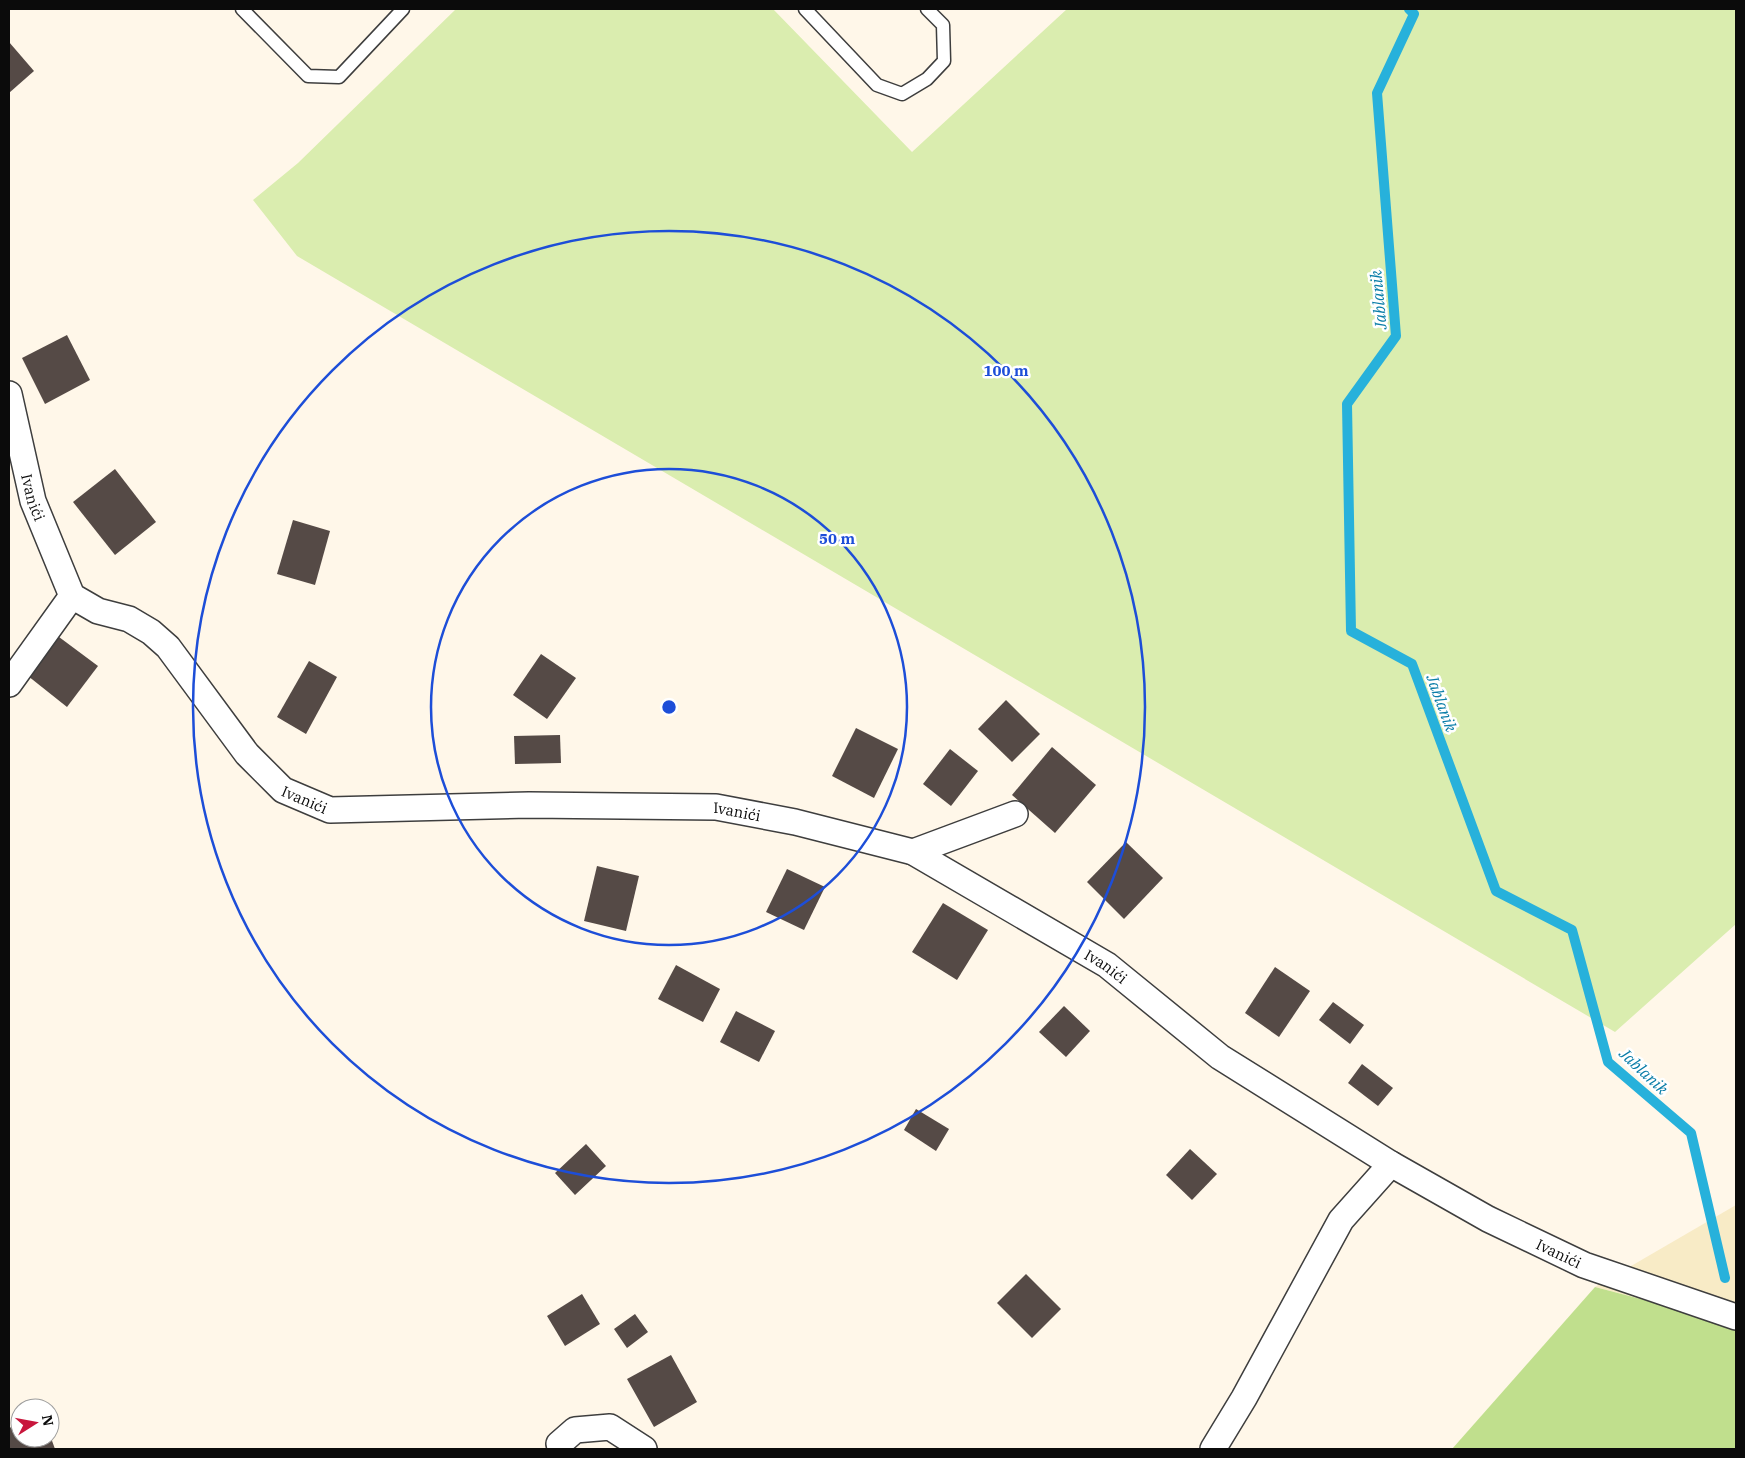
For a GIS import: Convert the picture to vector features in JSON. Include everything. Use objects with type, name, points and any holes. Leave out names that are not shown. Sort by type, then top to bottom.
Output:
[{"type":"street","name":"Ivanići","points":[[9,394],[32,501],[72,596],[98,612],[129,619],[151,632],[168,647],[247,754],[283,790],[330,810],[529,805],[716,807],[795,822],[913,852],[1108,965],[1220,1057],[1391,1164],[1488,1219],[1584,1265],[1730,1314]]},
{"type":"street","points":[[9,684],[72,596]]},
{"type":"street","points":[[913,852],[1015,814]]},
{"type":"street","points":[[1213,1449],[1244,1398],[1341,1220],[1391,1164]]},
{"type":"street","points":[[558,1444],[575,1430],[610,1427],[644,1449]]},
{"type":"lane","points":[[242,9],[308,76],[339,77],[403,9]]},
{"type":"lane","points":[[805,9],[877,85],[902,94],[927,79],[944,60],[943,25],[927,9]]},
{"type":"shaded area","points":[[1736,1205],[1736,1324],[1595,1287]]},
{"type":"green space","points":[[456,9],[773,9],[912,152],[1067,9],[1736,9],[1736,924],[1615,1032],[297,256],[253,200],[298,163]]},
{"type":"green space","points":[[1595,1287],[1736,1324],[1736,1449],[1452,1449]]},
{"type":"building","points":[[9,42],[34,71],[9,93]]},
{"type":"building","points":[[67,335],[90,380],[45,404],[22,358]]},
{"type":"building","points":[[115,469],[156,522],[115,555],[73,502]]},
{"type":"building","points":[[293,520],[330,531],[315,585],[277,574]]},
{"type":"building","points":[[59,637],[98,666],[67,707],[28,676]]},
{"type":"building","points":[[541,654],[576,678],[547,719],[513,695]]},
{"type":"building","points":[[309,661],[337,677],[306,734],[277,717]]},
{"type":"building","points":[[1006,700],[1040,734],[1012,762],[978,729]]},
{"type":"building","points":[[856,728],[898,749],[874,798],[832,776]]},
{"type":"building","points":[[560,735],[561,763],[515,764],[514,736]]},
{"type":"building","points":[[1052,747],[1096,785],[1055,833],[1012,795]]},
{"type":"building","points":[[950,749],[978,771],[951,806],[923,784]]},
{"type":"building","points":[[1126,842],[1163,878],[1124,919],[1087,882]]},
{"type":"building","points":[[597,866],[639,876],[626,931],[584,921]]},
{"type":"building","points":[[787,869],[825,887],[804,930],[766,912]]},
{"type":"building","points":[[943,903],[988,930],[957,980],[912,952]]},
{"type":"building","points":[[676,965],[720,989],[703,1022],[658,999]]},
{"type":"building","points":[[1275,967],[1310,991],[1279,1037],[1245,1013]]},
{"type":"building","points":[[1333,1002],[1364,1025],[1350,1044],[1319,1020]]},
{"type":"building","points":[[1064,1006],[1090,1031],[1066,1057],[1039,1032]]},
{"type":"building","points":[[736,1011],[775,1031],[759,1062],[720,1042]]},
{"type":"building","points":[[1362,1064],[1393,1088],[1378,1106],[1348,1083]]},
{"type":"building","points":[[916,1109],[949,1129],[936,1151],[904,1130]]},
{"type":"building","points":[[586,1144],[606,1166],[575,1195],[555,1173]]},
{"type":"building","points":[[1190,1149],[1217,1174],[1192,1200],[1166,1175]]},
{"type":"building","points":[[1026,1274],[1061,1309],[1032,1338],[997,1303]]},
{"type":"building","points":[[582,1294],[600,1324],[565,1346],[547,1316]]},
{"type":"building","points":[[635,1314],[648,1332],[627,1348],[614,1329]]},
{"type":"building","points":[[671,1355],[697,1402],[654,1427],[627,1379]]},
{"type":"building","points":[[9,1428],[10,1448],[55,1449],[9,1449]]},
{"type":"waterway","name":"Jablanik","points":[[1409,9],[1414,14],[1377,93],[1396,336],[1347,404],[1351,631],[1412,664],[1496,891],[1572,930],[1608,1062],[1691,1133],[1725,1278]]}]
